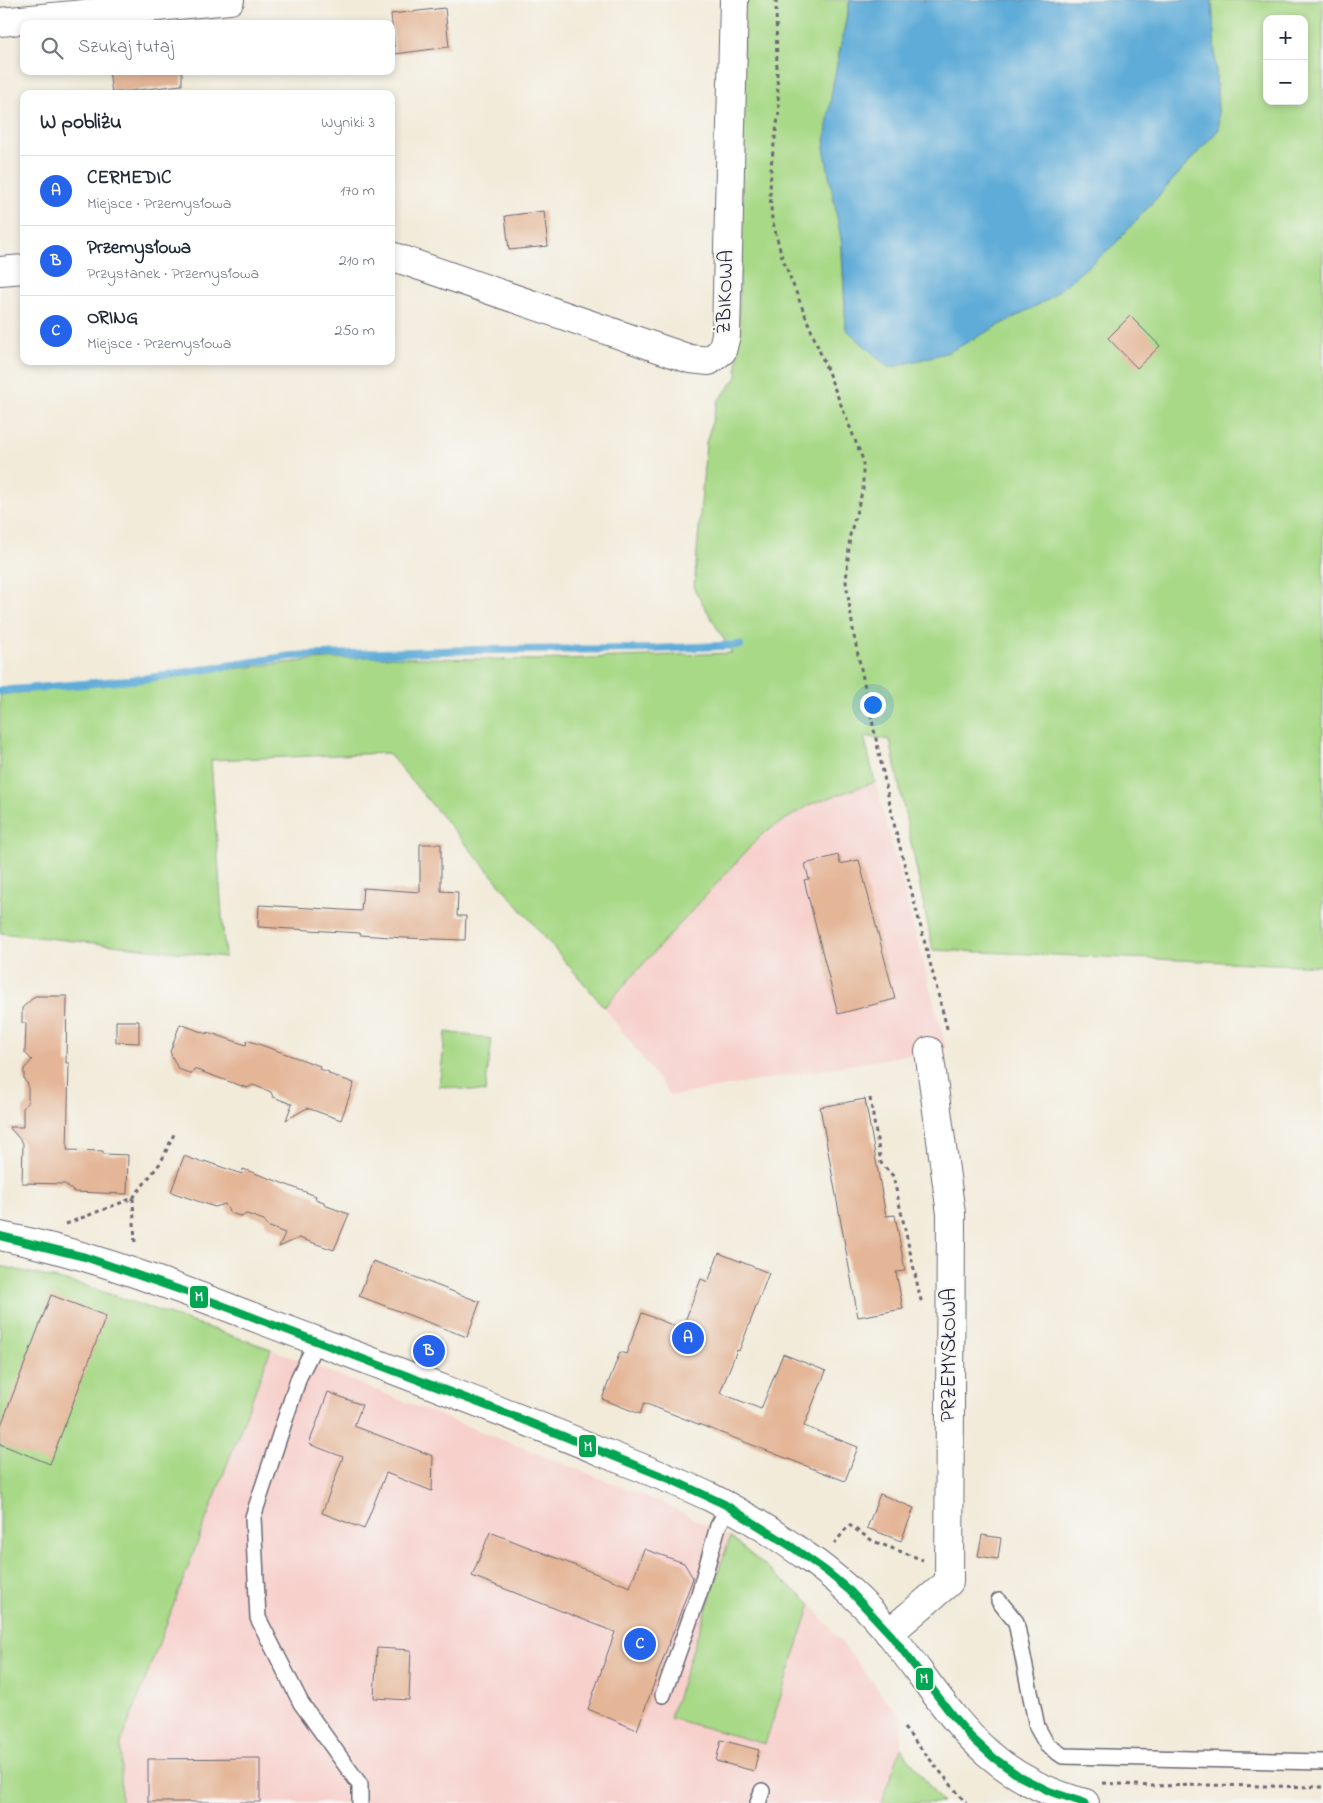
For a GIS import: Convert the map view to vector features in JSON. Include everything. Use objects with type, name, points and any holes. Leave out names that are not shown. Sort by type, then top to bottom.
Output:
[{"type":"street","points":[[21,20],[230,0]]},
{"type":"street","name":"ŻBIKOWA","points":[[395,257],[690,359],[709,361],[722,352],[726,335],[734,0]]},
{"type":"street","points":[[0,22],[20,20]]},
{"type":"street","points":[[0,271],[20,268]]},
{"type":"street","name":"PRZEMYSŁOWA","points":[[889,1633],[949,1582],[951,1214],[940,1045]]},
{"type":"street","points":[[0,1236],[53,1247],[134,1271],[566,1437],[682,1484],[729,1507],[806,1555],[846,1589],[889,1633],[954,1720],[976,1744],[998,1763],[1022,1779],[1051,1792],[1085,1803]]},
{"type":"lane","points":[[316,1341],[299,1377],[253,1517],[258,1618],[301,1704],[360,1785],[360,1803]]},
{"type":"lane","points":[[663,1695],[699,1594],[718,1526],[729,1507]]},
{"type":"lane","points":[[999,1601],[1016,1622],[1037,1727],[1047,1745],[1063,1756],[1323,1762]]},
{"type":"path","points":[[776,0],[777,76],[780,111],[771,165],[770,194],[772,219],[782,257],[862,460],[863,489],[850,535],[846,582],[854,636],[940,1045]]},
{"type":"path","points":[[870,1098],[881,1164],[893,1176],[924,1310]]},
{"type":"path","points":[[65,1225],[133,1198],[161,1162],[175,1132]]},
{"type":"path","points":[[133,1198],[136,1250]]},
{"type":"path","points":[[831,1549],[849,1525],[873,1541],[925,1560]]},
{"type":"path","points":[[904,1728],[966,1803]]},
{"type":"shaded area","points":[[875,782],[946,1048],[671,1096],[604,1007],[762,834],[811,804]]},
{"type":"shaded area","points":[[271,1349],[663,1503],[730,1537],[670,1718],[765,1743],[811,1604],[901,1718],[901,1748],[881,1803],[121,1803],[121,1743]]},
{"type":"green space","points":[[743,0],[850,0],[833,84],[846,329],[1114,245],[1219,129],[1212,0],[1323,0],[1323,966],[933,950],[890,740],[864,736],[875,782],[811,804],[762,834],[604,1007],[388,753],[211,760],[225,957],[0,933],[0,695],[312,660],[372,657],[535,660],[732,653],[694,589],[706,443],[718,401],[737,377],[741,229]]},
{"type":"green space","points":[[446,1032],[492,1039],[485,1092],[439,1086]]},
{"type":"green space","points":[[0,1266],[83,1285],[271,1349],[121,1743],[121,1803],[0,1803]]},
{"type":"green space","points":[[730,1537],[811,1604],[765,1744],[670,1718]]},
{"type":"green space","points":[[901,1748],[942,1803],[881,1803]]},
{"type":"water","points":[[850,0],[1212,0],[1219,129],[1114,245],[1047,300],[949,352],[889,368],[846,329],[842,244],[824,148],[833,84]]},
{"type":"building","points":[[445,8],[449,47],[395,54],[395,20],[392,20],[391,14]]},
{"type":"building","points":[[110,75],[182,75],[182,85],[138,90],[112,90]]},
{"type":"building","points":[[544,211],[548,246],[509,250],[505,216]]},
{"type":"building","points":[[1130,316],[1160,346],[1137,368],[1108,338]]},
{"type":"building","points":[[420,844],[441,844],[441,891],[458,892],[457,916],[466,916],[465,940],[405,938],[360,935],[360,933],[258,927],[259,905],[361,911],[363,888],[420,892]]},
{"type":"building","points":[[838,855],[840,864],[859,860],[895,999],[838,1014],[804,880],[809,879],[805,864]]},
{"type":"building","points":[[35,996],[67,996],[66,1063],[69,1063],[67,1150],[103,1151],[103,1154],[128,1155],[127,1194],[74,1192],[65,1184],[22,1183],[23,1143],[9,1127],[23,1127],[23,1108],[28,1103],[28,1084],[24,1080],[24,1069],[32,1060],[25,1053],[26,1023],[22,1023],[22,1008]]},
{"type":"building","points":[[116,1021],[139,1021],[139,1043],[116,1042]]},
{"type":"building","points":[[180,1024],[246,1045],[247,1040],[320,1066],[319,1069],[329,1072],[329,1074],[354,1083],[341,1120],[307,1108],[286,1120],[292,1104],[273,1097],[271,1092],[253,1085],[247,1088],[194,1069],[192,1074],[178,1069],[170,1052]]},
{"type":"building","points":[[865,1099],[886,1216],[895,1215],[905,1271],[896,1272],[903,1309],[858,1317],[820,1107]]},
{"type":"building","points":[[184,1156],[242,1174],[243,1169],[316,1196],[315,1199],[324,1202],[324,1205],[349,1214],[334,1250],[299,1238],[279,1247],[285,1233],[267,1226],[264,1220],[247,1214],[240,1216],[230,1213],[225,1204],[215,1207],[171,1192]]},
{"type":"building","points":[[719,1253],[769,1273],[739,1351],[737,1350],[720,1393],[761,1409],[783,1354],[826,1371],[804,1426],[858,1447],[845,1481],[644,1403],[640,1414],[602,1399],[620,1352],[626,1354],[642,1313],[682,1329],[701,1279],[708,1282]]},
{"type":"building","points":[[373,1261],[480,1302],[467,1337],[359,1296]]},
{"type":"building","points":[[51,1295],[106,1316],[50,1464],[0,1444],[0,1428]]},
{"type":"building","points":[[328,1392],[362,1405],[354,1426],[433,1456],[432,1491],[386,1473],[364,1529],[322,1513],[343,1457],[309,1444]]},
{"type":"building","points":[[880,1494],[914,1508],[901,1541],[867,1528]]},
{"type":"building","points":[[490,1532],[630,1587],[644,1549],[684,1563],[693,1578],[637,1730],[588,1709],[615,1632],[472,1576]]},
{"type":"building","points":[[982,1535],[1001,1538],[998,1559],[978,1556]]},
{"type":"building","points":[[377,1648],[411,1650],[409,1700],[374,1698]]},
{"type":"building","points":[[721,1740],[759,1750],[754,1771],[716,1761]]},
{"type":"building","points":[[260,1758],[260,1802],[148,1802],[148,1759]]},
{"type":"waterway","points":[[0,691],[143,679],[291,656],[473,650],[655,649],[740,645]]},
{"type":"transit line","name":"M","points":[[0,1236],[85,1257],[195,1295],[521,1419],[672,1480],[724,1504],[792,1547],[850,1591],[891,1635],[952,1715],[972,1738],[994,1758],[1019,1776],[1049,1791],[1085,1803]]},
{"type":"place","name":"CERMEDIC","points":[[688,1338]]},
{"type":"place","name":"Przemysłowa","points":[[429,1351]]},
{"type":"place","name":"ORING","points":[[640,1644]]}]
